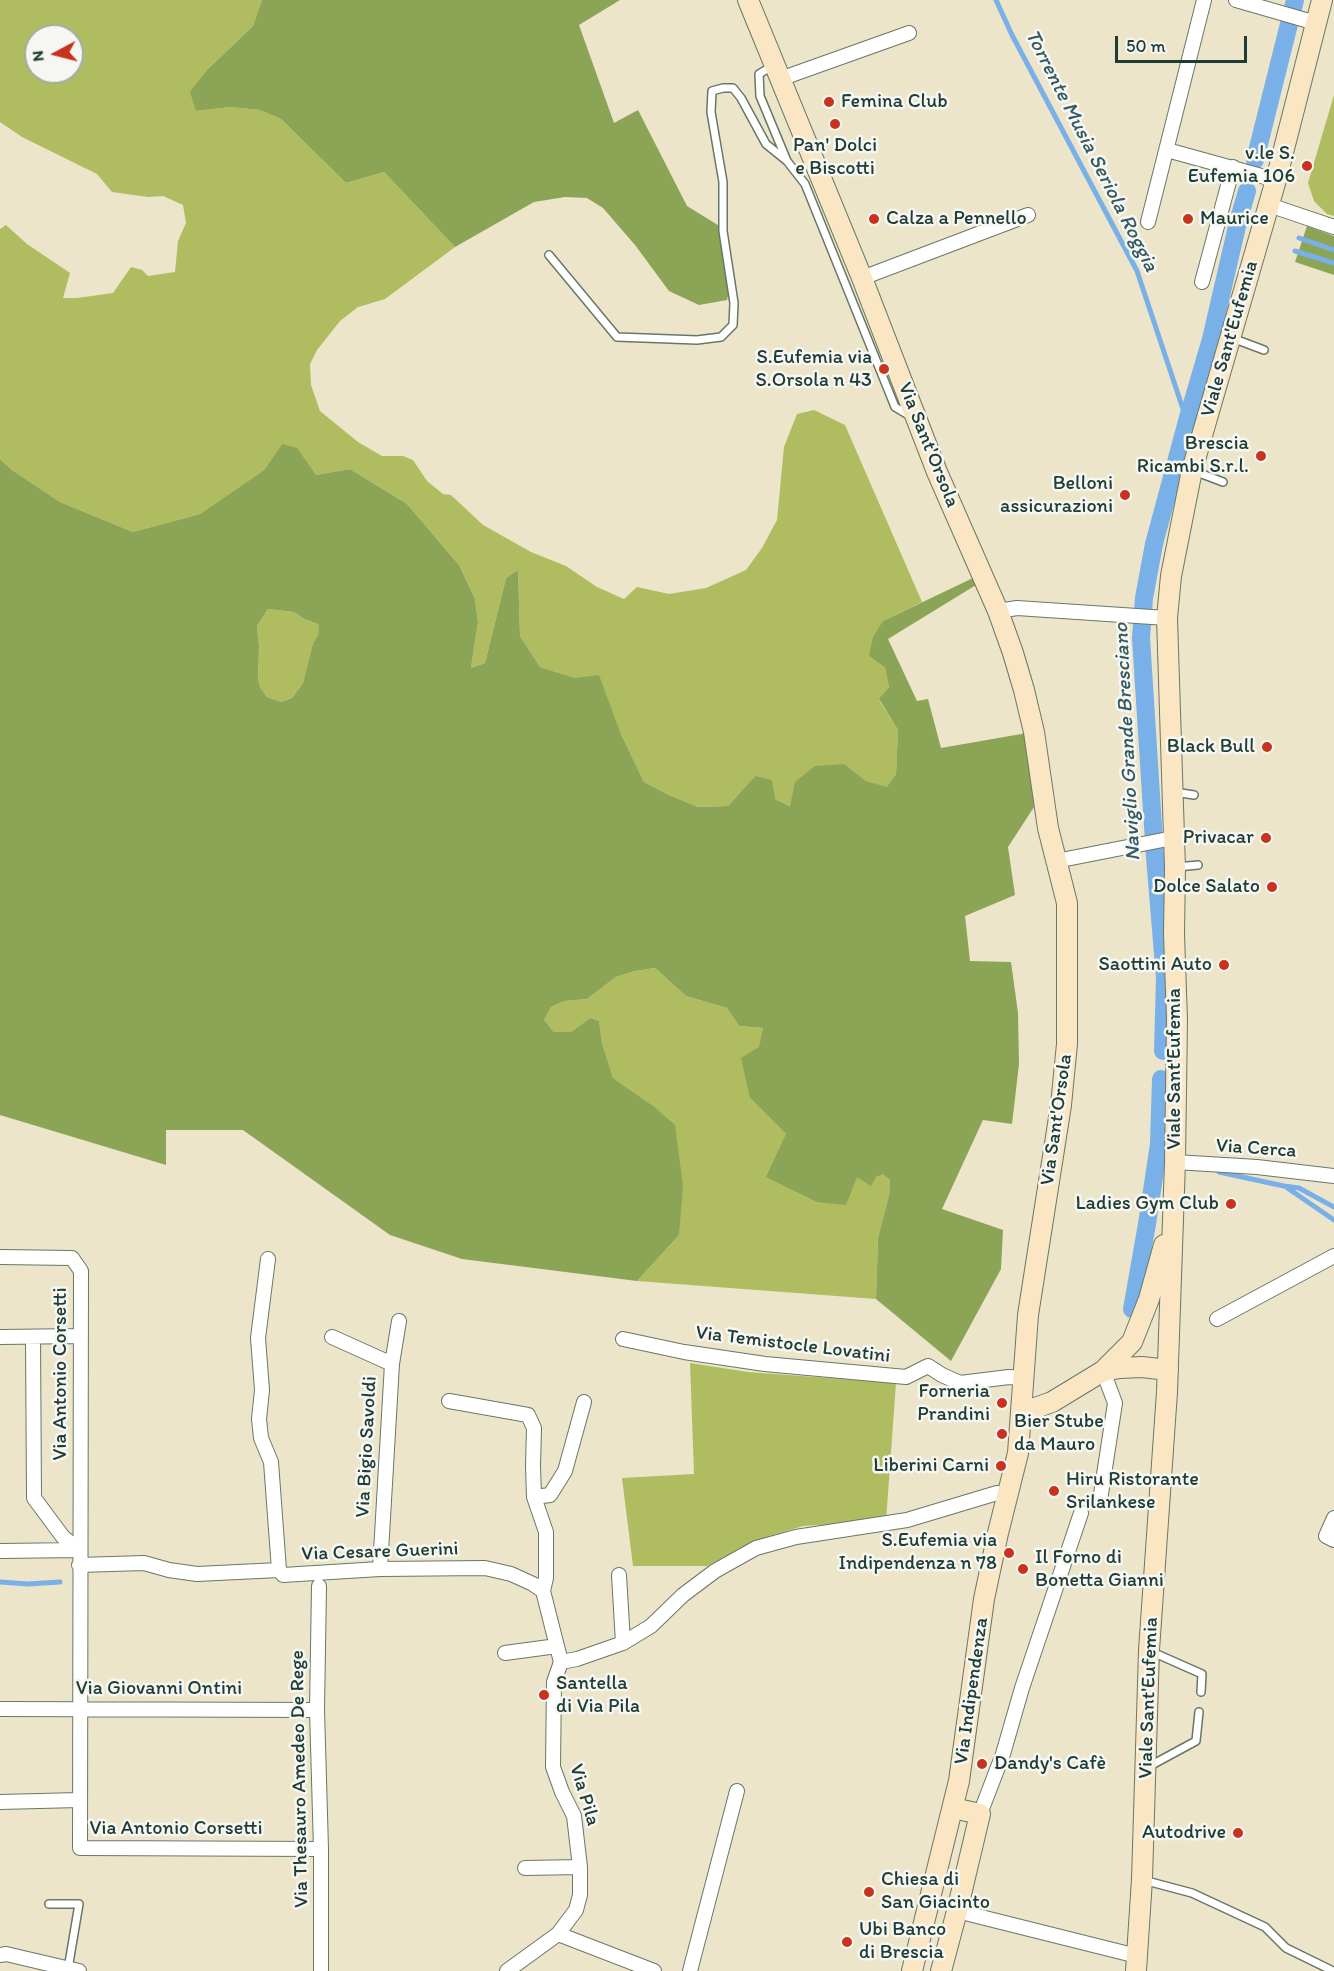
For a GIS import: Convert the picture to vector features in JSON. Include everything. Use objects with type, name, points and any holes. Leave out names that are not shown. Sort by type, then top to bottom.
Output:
[{"type":"street","name":"Via Sant'Orsola","points":[[748,0],[862,278],[937,472],[998,611],[1024,690],[1034,732],[1048,828],[1067,903],[1067,1044],[1061,1105],[1028,1315],[1024,1378]]},
{"type":"street","points":[[1148,222],[1204,0]]},
{"type":"street","points":[[1236,0],[1309,20]]},
{"type":"street","name":"Viale Sant'Eufemia","points":[[1137,1967],[1149,1650],[1162,1489],[1175,1162],[1177,1020],[1174,934],[1175,868],[1167,839],[1171,792],[1161,618],[1192,470],[1276,180],[1309,20],[1322,0]]},
{"type":"street","points":[[777,72],[909,33]]},
{"type":"street","points":[[1167,150],[1276,180]]},
{"type":"street","points":[[1202,282],[1233,167]]},
{"type":"street","points":[[1269,205],[1334,227]]},
{"type":"street","points":[[862,278],[1028,215]]},
{"type":"street","points":[[998,611],[1017,608],[1161,618]]},
{"type":"street","points":[[1056,861],[1167,839]]},
{"type":"street","name":"Via Cerca","points":[[1175,1162],[1257,1167],[1334,1176]]},
{"type":"street","points":[[1022,1408],[1035,1408],[1052,1402],[1103,1371],[1132,1342],[1149,1299],[1172,1217]]},
{"type":"street","points":[[1216,1319],[1334,1256]]},
{"type":"street","name":"Via Antonio Corsetti","points":[[0,1257],[72,1258],[81,1271],[80,1848],[321,1849]]},
{"type":"street","name":"Via Cesare Guerini","points":[[268,1259],[258,1338],[262,1390],[259,1419],[261,1438],[272,1462],[279,1570],[283,1575],[380,1569],[485,1568],[511,1574],[534,1584],[543,1591]]},
{"type":"street","name":"Via Bigio Savoldi","points":[[380,1569],[392,1364],[399,1321]]},
{"type":"street","points":[[0,1337],[80,1336]]},
{"type":"street","points":[[33,1337],[34,1498],[63,1537],[79,1550]]},
{"type":"street","name":"Via Bigio Savoldi","points":[[332,1337],[392,1364]]},
{"type":"street","name":"Via Temistocle Lovatini","points":[[623,1339],[684,1352],[765,1364],[906,1377],[928,1366],[942,1376],[960,1383],[1009,1377],[1024,1378]]},
{"type":"street","points":[[1103,1371],[1143,1367],[1168,1370]]},
{"type":"street","points":[[1101,1494],[1114,1404],[1103,1371]]},
{"type":"street","name":"Via Indipendenza","points":[[912,1971],[959,1781],[984,1599],[1018,1453],[1024,1378]]},
{"type":"street","points":[[449,1401],[528,1416],[534,1428],[534,1497],[546,1532],[546,1578],[543,1591],[561,1662],[577,1659],[623,1642],[651,1626],[683,1595],[715,1570],[756,1548],[796,1537],[906,1520],[997,1493],[1008,1494]]},
{"type":"street","points":[[534,1497],[550,1495],[565,1471],[584,1402]]},
{"type":"street","points":[[941,1971],[980,1814],[1003,1754],[1022,1688],[1081,1513]]},
{"type":"street","points":[[1334,1518],[1326,1536],[1334,1540]]},
{"type":"street","points":[[0,1551],[79,1550]]},
{"type":"street","points":[[79,1565],[144,1563],[197,1574],[279,1570]]},
{"type":"street","points":[[619,1575],[623,1642]]},
{"type":"street","name":"Via Thesauro Amedeo De Rege","points":[[319,1586],[317,1710],[321,1849],[321,1971]]},
{"type":"street","points":[[506,1653],[558,1646]]},
{"type":"street","name":"Via Pila","points":[[507,1971],[558,1934],[576,1910],[580,1895],[580,1867],[574,1816],[553,1767],[554,1682],[561,1662]]},
{"type":"street","name":"Via Giovanni Ontini","points":[[0,1708],[317,1710]]},
{"type":"street","points":[[690,1971],[737,1791]]},
{"type":"street","name":"Via Antonio Corsetti","points":[[0,1802],[79,1800]]},
{"type":"street","points":[[953,1808],[980,1814]]},
{"type":"street","points":[[525,1868],[580,1867]]},
{"type":"street","points":[[957,1911],[1137,1967]]},
{"type":"street","points":[[558,1934],[654,1971]]},
{"type":"street","points":[[0,1955],[6,1954],[73,1970]]},
{"type":"lane","points":[[777,72],[759,74],[760,96],[787,161]]},
{"type":"lane","points":[[549,255],[617,337],[698,340],[721,336],[733,325],[734,303],[723,231],[723,182],[711,112],[712,91],[733,88],[741,98],[766,144],[787,161],[805,183],[895,407],[917,421]]},
{"type":"lane","points":[[1230,338],[1264,350]]},
{"type":"lane","points":[[1192,470],[1222,482]]},
{"type":"lane","points":[[1171,792],[1194,795]]},
{"type":"lane","points":[[1175,868],[1198,865]]},
{"type":"lane","points":[[1149,1650],[1202,1674],[1201,1692]]},
{"type":"lane","points":[[1146,1768],[1196,1741],[1199,1712]]},
{"type":"lane","points":[[1142,1880],[1192,1893],[1265,1927],[1286,1948],[1334,1971]]},
{"type":"lane","points":[[50,1904],[79,1904],[73,1970]]},
{"type":"green space","points":[[0,0],[262,0],[253,26],[208,69],[196,111],[230,107],[260,110],[281,119],[346,183],[384,172],[455,247],[385,299],[358,307],[340,321],[317,350],[310,364],[311,385],[320,411],[358,442],[382,456],[403,456],[413,460],[427,481],[443,494],[451,495],[483,525],[531,552],[566,566],[597,587],[624,599],[637,587],[669,594],[706,588],[746,570],[762,548],[777,520],[784,447],[797,414],[814,410],[845,425],[922,602],[883,621],[869,656],[885,668],[889,687],[879,700],[898,730],[896,774],[887,788],[866,781],[844,765],[791,806],[775,799],[755,776],[728,806],[698,807],[644,782],[620,732],[575,678],[540,667],[520,636],[518,570],[506,578],[485,663],[471,668],[478,622],[475,599],[459,565],[407,504],[350,469],[316,475],[282,444],[264,470],[200,514],[133,532],[60,502],[12,470],[0,459],[0,229],[6,225],[27,244],[70,273],[63,298],[77,298],[113,293],[131,267],[142,270],[148,276],[175,272],[178,241],[186,223],[183,205],[163,196],[148,197],[112,192],[97,174],[22,137],[0,122]]},
{"type":"green space","points":[[262,0],[620,0],[579,25],[614,123],[638,110],[687,206],[721,227],[732,281],[727,300],[699,305],[669,291],[635,245],[603,208],[587,198],[565,197],[534,202],[455,247],[384,172],[346,183],[281,119],[260,110],[230,107],[196,111],[190,92],[208,69],[253,26]]},
{"type":"green space","points":[[1334,95],[1334,216],[1327,214],[1314,201],[1308,183]]},
{"type":"green space","points":[[1307,226],[1334,236],[1334,275],[1295,262]]},
{"type":"green space","points":[[282,444],[297,448],[316,475],[350,469],[407,504],[459,565],[475,599],[478,622],[471,668],[485,663],[506,578],[518,570],[520,636],[540,667],[575,678],[599,675],[620,732],[644,782],[698,807],[728,806],[755,776],[772,780],[775,799],[790,806],[795,782],[815,766],[844,764],[866,781],[887,787],[896,774],[898,730],[879,699],[889,687],[885,668],[869,656],[873,637],[883,621],[973,578],[976,585],[888,639],[917,701],[928,699],[941,748],[1027,733],[1034,807],[1008,847],[1015,895],[965,916],[970,961],[1011,962],[1018,1013],[1019,1064],[1012,1124],[983,1120],[942,1209],[1003,1230],[1001,1269],[951,1361],[876,1299],[878,1238],[890,1191],[890,1180],[883,1174],[876,1177],[871,1186],[857,1177],[846,1205],[817,1202],[766,1177],[786,1134],[750,1098],[741,1058],[759,1047],[763,1028],[739,1026],[727,1008],[686,996],[655,968],[616,977],[587,999],[564,1001],[551,1007],[544,1020],[554,1032],[571,1032],[590,1018],[599,1021],[602,1043],[613,1078],[652,1105],[675,1125],[683,1186],[679,1235],[637,1281],[462,1259],[390,1235],[243,1130],[166,1130],[166,1165],[0,1115],[0,459],[12,470],[60,502],[133,532],[200,514],[264,470]],"holes":[[[268,609],[294,612],[318,624],[318,635],[313,643],[303,683],[292,698],[281,702],[267,697],[260,687],[257,626]]]},
{"type":"green space","points":[[268,609],[294,612],[320,627],[313,643],[303,683],[292,698],[281,702],[267,697],[258,679],[257,626]]},
{"type":"green space","points":[[655,968],[686,996],[727,1008],[739,1026],[763,1028],[750,1098],[786,1134],[857,1176],[876,1177],[883,1173],[890,1180],[890,1191],[878,1238],[876,1299],[637,1281],[679,1235],[652,1105],[613,1078],[602,1043],[599,1021],[590,1018],[571,1032],[554,1032],[544,1020],[551,1007],[564,1001],[587,999],[616,977]]},
{"type":"green space","points":[[690,1363],[748,1372],[896,1383],[886,1521],[803,1526],[741,1548],[707,1566],[633,1566],[622,1478],[694,1474]]},
{"type":"waterway","name":"Torrente Musia Seriola Roggia","points":[[996,0],[1012,35],[1137,271],[1187,421]]},
{"type":"waterway","name":"Naviglio Grande Bresciano","points":[[1255,160],[1295,0]]},
{"type":"waterway","name":"Naviglio Grande Bresciano","points":[[1163,1051],[1165,978],[1141,638],[1144,598],[1154,544],[1211,339],[1247,191]]},
{"type":"waterway","points":[[1299,238],[1334,250]]},
{"type":"waterway","points":[[1295,251],[1334,263]]},
{"type":"waterway","name":"Naviglio Grande Bresciano","points":[[1132,1309],[1159,1144],[1161,1079]]},
{"type":"waterway","points":[[1219,1172],[1299,1188],[1334,1207]]},
{"type":"waterway","points":[[1286,1187],[1334,1220]]},
{"type":"waterway","points":[[0,1582],[28,1584],[60,1582]]},
{"type":"place","name":"Femina Club","points":[[829,102]]},
{"type":"place","name":"Pan' Dolci e Biscotti","points":[[835,124]]},
{"type":"place","name":"v.le S. Eufemia 106","points":[[1307,166]]},
{"type":"place","name":"Calza a Pennello","points":[[874,219]]},
{"type":"place","name":"Maurice","points":[[1188,219]]},
{"type":"place","name":"S.Eufemia via S.Orsola n 43","points":[[884,369]]},
{"type":"place","name":"Brescia Ricambi S.r.l.","points":[[1261,456]]},
{"type":"place","name":"Belloni assicurazioni","points":[[1125,495]]},
{"type":"place","name":"Black Bull","points":[[1267,747]]},
{"type":"place","name":"Privacar","points":[[1266,838]]},
{"type":"place","name":"Dolce Salato","points":[[1272,887]]},
{"type":"place","name":"Saottini Auto","points":[[1224,965]]},
{"type":"place","name":"Ladies Gym Club","points":[[1231,1204]]},
{"type":"place","name":"Forneria Prandini","points":[[1002,1403]]},
{"type":"place","name":"Bier Stube da Mauro","points":[[1002,1434]]},
{"type":"place","name":"Liberini Carni","points":[[1001,1466]]},
{"type":"place","name":"Hiru Ristorante Srilankese","points":[[1054,1491]]},
{"type":"place","name":"S.Eufemia via Indipendenza n 78","points":[[1009,1553]]},
{"type":"place","name":"Il Forno di Bonetta Gianni","points":[[1023,1569]]},
{"type":"place","name":"Santella di Via Pila","points":[[544,1695]]},
{"type":"place","name":"Dandy's Cafè","points":[[982,1764]]},
{"type":"place","name":"Autodrive","points":[[1238,1833]]},
{"type":"place","name":"Chiesa di San Giacinto","points":[[869,1892]]},
{"type":"place","name":"Ubi Banco di Brescia","points":[[847,1942]]}]
